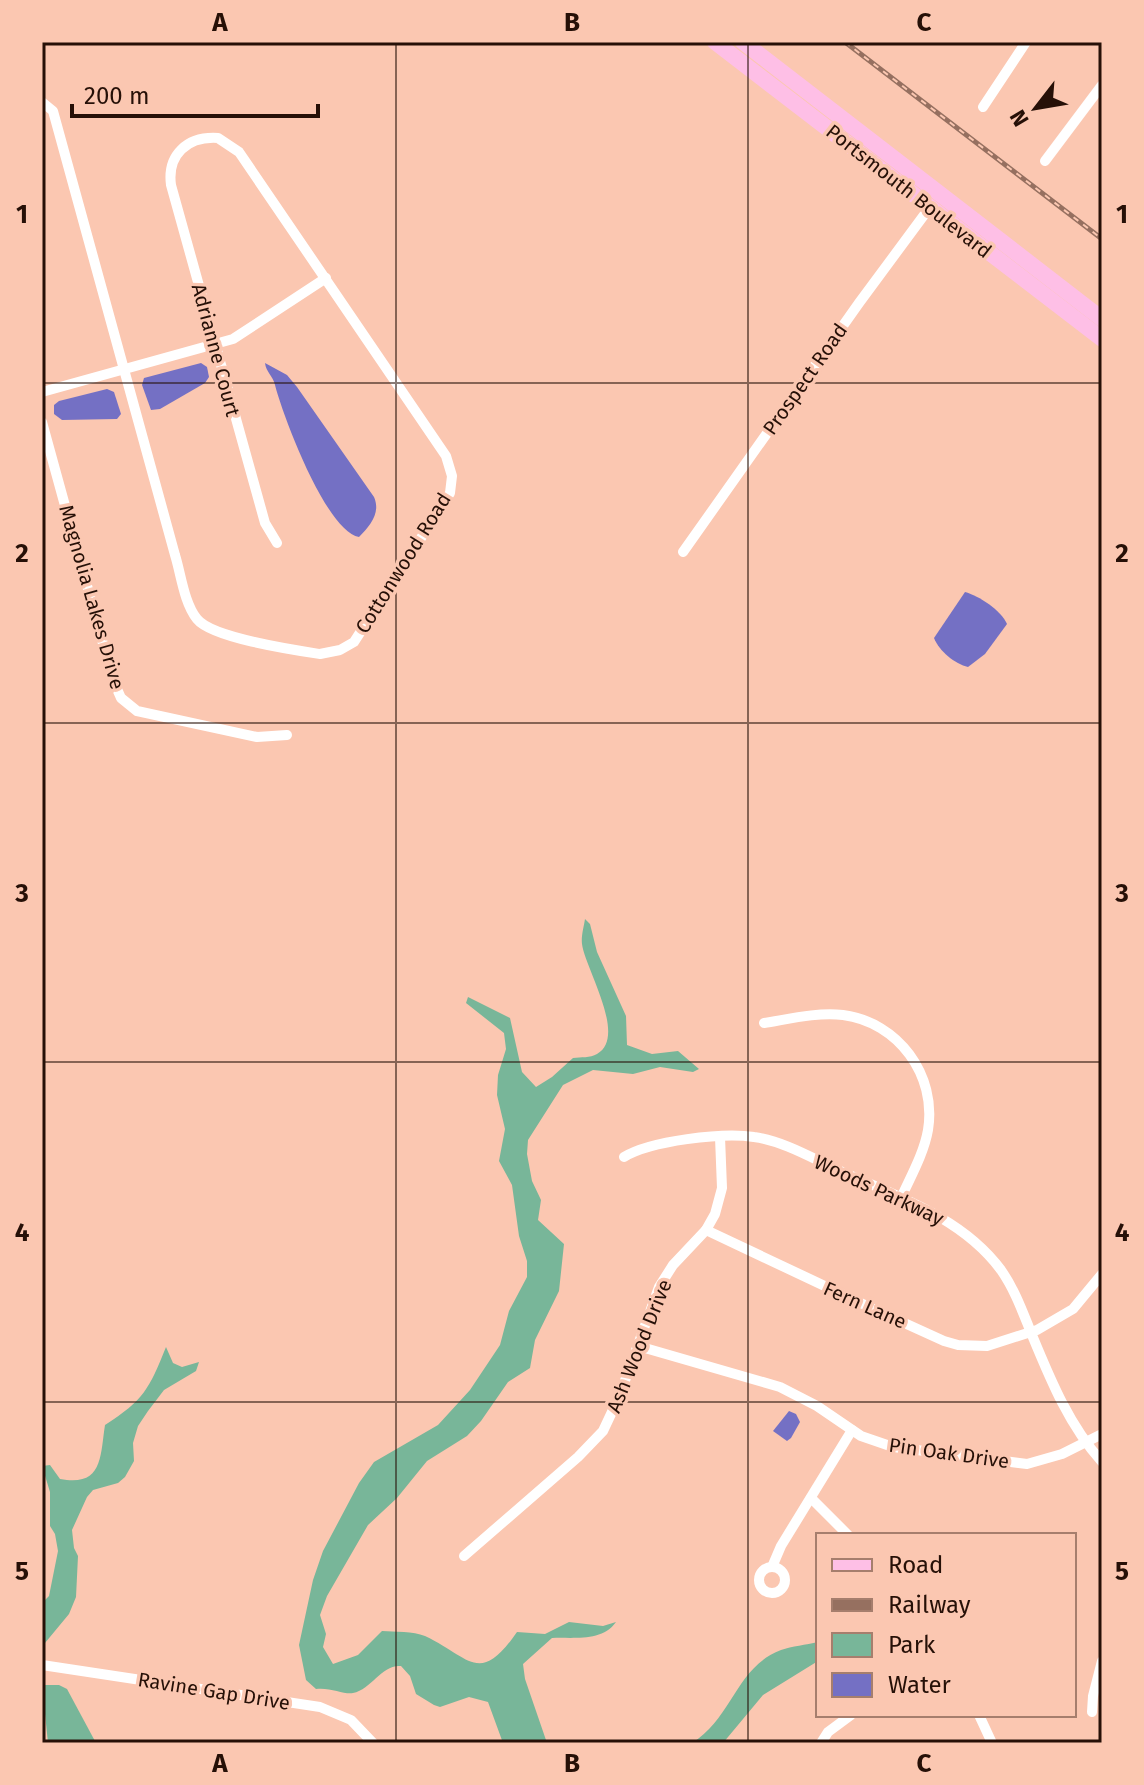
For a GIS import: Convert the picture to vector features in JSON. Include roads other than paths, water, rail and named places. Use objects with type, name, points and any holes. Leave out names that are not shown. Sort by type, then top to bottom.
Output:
[{"type":"main road","name":"Portsmouth Boulevard","points":[[715,42],[780,81],[1101,335]]},
{"type":"main road","name":"Portsmouth Boulevard","points":[[743,42],[780,81]]},
{"type":"main road","name":"Portsmouth Boulevard","points":[[937,205],[1102,319]]},
{"type":"street","points":[[983,107],[1026,42]]},
{"type":"street","points":[[1045,161],[1102,85]]},
{"type":"street","name":"Cottonwood Road","points":[[42,102],[53,111],[191,610],[210,630],[235,637],[320,654],[340,650],[354,642],[450,493],[452,476],[446,456],[233,145],[218,138],[199,139],[176,154]]},
{"type":"street","name":"Adrianne Court","points":[[176,154],[170,172],[171,185],[265,523],[277,543]]},
{"type":"street","name":"Prospect Road","points":[[683,552],[859,303],[937,205]]},
{"type":"street","points":[[42,392],[245,334],[326,278]]},
{"type":"street","name":"Magnolia Lakes Drive","points":[[42,422],[113,680],[121,698],[137,711],[171,719],[257,737],[287,735]]},
{"type":"street","points":[[764,1023],[818,1016],[851,1017],[888,1034],[911,1056],[927,1092],[929,1118],[925,1144],[901,1198]]},
{"type":"street","name":"Woods Parkway","points":[[624,1157],[652,1145],[720,1137],[742,1136],[771,1141],[942,1218],[986,1252],[1010,1283],[1065,1410],[1086,1444],[1102,1462]]},
{"type":"street","name":"Ash Wood Drive","points":[[464,1556],[595,1441],[609,1421],[665,1276],[706,1230],[715,1214],[722,1188],[720,1137]]},
{"type":"street","name":"Fern Lane","points":[[706,1230],[958,1345],[987,1346],[1031,1333],[1073,1309],[1102,1274]]},
{"type":"street","name":"Pin Oak Drive","points":[[638,1346],[780,1387],[817,1406],[852,1430],[893,1447],[1013,1464],[1041,1462],[1086,1444],[1102,1434]]},
{"type":"street","points":[[772,1567],[781,1546],[852,1430]]},
{"type":"street","points":[[811,1498],[846,1533]]},
{"type":"street","points":[[1092,1712],[1102,1661]]},
{"type":"street","name":"Ravine Gap Drive","points":[[42,1665],[320,1707],[351,1720],[373,1743]]},
{"type":"street","points":[[821,1743],[828,1732],[848,1717]]},
{"type":"street","points":[[980,1717],[992,1743]]},
{"type":"water","points":[[201,363],[207,367],[209,377],[205,383],[160,409],[151,410],[142,385],[144,378]]},
{"type":"water","points":[[265,363],[287,375],[297,387],[374,497],[375,514],[359,537],[346,530],[320,494],[296,445]]},
{"type":"water","points":[[107,389],[114,392],[121,414],[117,419],[62,420],[54,414],[54,405],[59,401]]},
{"type":"water","points":[[965,592],[989,604],[1007,624],[985,654],[968,667],[948,656],[934,638]]},
{"type":"water","points":[[789,1411],[796,1414],[800,1422],[787,1441],[773,1431]]},
{"type":"railway","points":[[845,42],[1102,239]]}]
